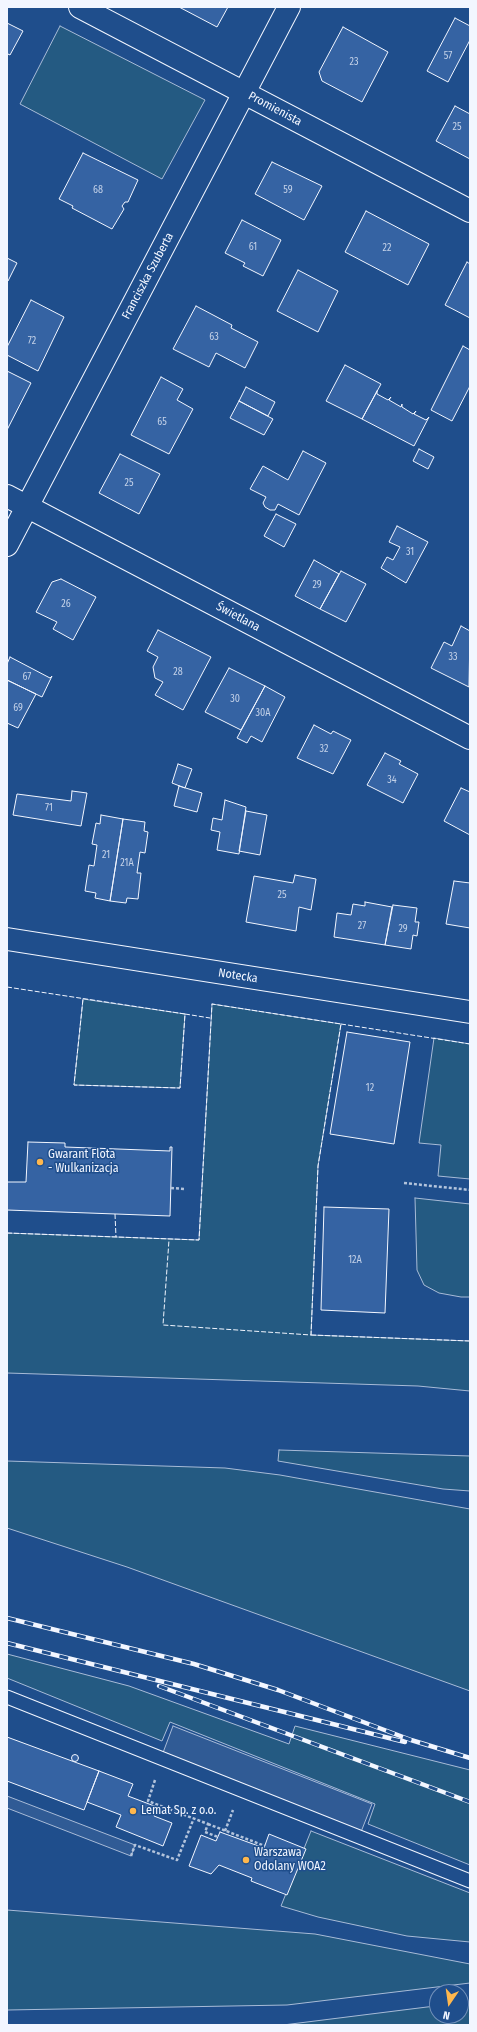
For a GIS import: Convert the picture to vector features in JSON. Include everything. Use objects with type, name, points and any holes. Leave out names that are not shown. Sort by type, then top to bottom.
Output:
[{"type":"street","name":"Promienista","points":[[80,7],[470,211]]},
{"type":"street","name":"Franciszka Szuberta","points":[[7,546],[289,7]]},
{"type":"street","name":"Świetlana","points":[[7,496],[470,738]]},
{"type":"street","name":"Notecka","points":[[7,939],[470,1012]]},
{"type":"lane","points":[[7,1697],[470,1881]]},
{"type":"path","points":[[404,1182],[470,1190]]},
{"type":"path","points":[[171,1188],[184,1189]]},
{"type":"path","points":[[157,1777],[148,1801],[265,1846]]},
{"type":"path","points":[[225,1831],[234,1807]]},
{"type":"path","points":[[131,1856],[135,1845],[177,1860],[194,1818]]},
{"type":"path","points":[[208,1824],[205,1832],[218,1837]]},
{"type":"shaded area","points":[[60,26],[205,100],[162,179],[20,104]]},
{"type":"shaded area","points":[[83,999],[185,1014],[180,1088],[74,1085]]},
{"type":"shaded area","points":[[212,1004],[341,1024],[318,1166],[311,1335],[470,1341],[470,1391],[418,1386],[7,1373],[7,1233],[199,1240]]},
{"type":"shaded area","points":[[434,1038],[470,1044],[470,1179],[438,1176],[441,1145],[419,1143]]},
{"type":"shaded area","points":[[415,1198],[470,1204],[470,1297],[439,1293],[424,1285],[417,1270]]},
{"type":"shaded area","points":[[279,1450],[470,1456],[470,1491],[443,1489],[278,1461]]},
{"type":"shaded area","points":[[7,1461],[225,1468],[280,1475],[470,1509],[470,1691],[127,1567],[7,1528]]},
{"type":"shaded area","points":[[7,1654],[129,1686],[289,1744],[295,1726],[470,1770],[470,1865],[368,1824],[375,1804],[170,1722],[162,1741],[7,1678]]},
{"type":"shaded area","points":[[173,1726],[372,1804],[359,1837],[161,1758]]},
{"type":"shaded area","points":[[7,1796],[135,1845],[131,1856],[7,1808]]},
{"type":"shaded area","points":[[311,1831],[470,1893],[470,1942],[407,1936],[318,1917],[281,1906]]},
{"type":"shaded area","points":[[7,1910],[315,1934],[470,1964],[470,1983],[429,1984],[429,1988],[287,2005],[7,2010]]},
{"type":"shaded area","points":[[470,2005],[470,2025],[283,2025],[429,2007],[429,2024],[469,2024]]},
{"type":"building","points":[[179,7],[228,7],[217,27]]},
{"type":"building","points":[[455,18],[470,26],[470,40],[448,82],[427,71]]},
{"type":"building","points":[[7,23],[23,31],[10,55],[8,54],[7,56]]},
{"type":"building","points":[[343,27],[388,52],[362,102],[322,81],[319,72]]},
{"type":"building","points":[[455,106],[470,114],[470,159],[436,141]]},
{"type":"building","points":[[83,153],[138,180],[128,202],[125,202],[122,206],[124,209],[112,229],[72,208],[73,206],[59,199]]},
{"type":"building","points":[[272,162],[322,186],[304,220],[255,194]]},
{"type":"building","points":[[366,211],[429,244],[408,285],[345,252]]},
{"type":"building","points":[[242,220],[281,240],[263,276],[243,266],[245,263],[225,253]]},
{"type":"building","points":[[7,258],[17,263],[8,281],[7,281]]},
{"type":"building","points":[[467,262],[470,264],[470,318],[445,305]]},
{"type":"building","points":[[298,270],[338,291],[318,332],[277,311]]},
{"type":"building","points":[[31,300],[64,317],[38,371],[7,355],[7,347]]},
{"type":"building","points":[[196,306],[232,325],[231,328],[258,342],[245,368],[216,353],[209,367],[173,349]]},
{"type":"building","points":[[463,346],[470,350],[470,386],[452,421],[431,410]]},
{"type":"building","points":[[345,365],[381,384],[362,419],[326,401]]},
{"type":"building","points":[[7,371],[31,383],[7,430]]},
{"type":"building","points":[[161,377],[183,389],[177,400],[193,409],[169,454],[131,435]]},
{"type":"building","points":[[246,387],[275,402],[268,416],[239,401]]},
{"type":"building","points":[[377,391],[377,394],[388,400],[391,397],[389,400],[401,407],[402,404],[402,407],[413,414],[416,411],[414,414],[426,420],[429,417],[414,446],[362,419]]},
{"type":"building","points":[[239,401],[273,419],[264,435],[230,418]]},
{"type":"building","points":[[419,449],[434,457],[428,469],[413,461]]},
{"type":"building","points":[[303,451],[326,463],[299,515],[278,504],[275,510],[270,510],[265,507],[263,503],[266,497],[250,489],[263,466],[288,480]]},
{"type":"building","points":[[120,454],[160,474],[139,514],[99,493]]},
{"type":"building","points":[[276,514],[296,524],[284,547],[264,536]]},
{"type":"building","points":[[397,526],[428,542],[406,583],[381,568],[387,557],[393,560],[400,547],[389,542]]},
{"type":"building","points":[[314,560],[339,574],[320,609],[295,596]]},
{"type":"building","points":[[341,571],[366,584],[346,622],[320,609]]},
{"type":"building","points":[[61,579],[96,597],[73,640],[53,629],[57,622],[36,612],[52,582]]},
{"type":"building","points":[[461,626],[470,631],[469,687],[431,668],[444,642],[452,646]]},
{"type":"building","points":[[158,630],[211,657],[183,710],[155,695],[163,682],[155,678],[153,667],[158,657],[147,651]]},
{"type":"building","points":[[10,657],[50,678],[52,676],[42,697],[7,680],[7,664]]},
{"type":"building","points":[[229,668],[265,686],[241,730],[205,712]]},
{"type":"building","points":[[7,680],[36,694],[18,728],[7,723]]},
{"type":"building","points":[[265,686],[285,697],[262,742],[251,736],[247,743],[237,738]]},
{"type":"building","points":[[314,725],[331,734],[333,731],[351,740],[333,774],[297,758]]},
{"type":"building","points":[[385,753],[401,761],[399,764],[418,774],[403,803],[367,785]]},
{"type":"building","points":[[178,764],[192,769],[185,788],[172,783]]},
{"type":"building","points":[[179,786],[202,793],[197,812],[174,806]]},
{"type":"building","points":[[461,788],[470,792],[470,835],[444,821]]},
{"type":"building","points":[[72,791],[87,793],[81,826],[13,815],[17,794],[71,801]]},
{"type":"building","points":[[225,800],[246,807],[239,854],[217,850],[220,832],[211,830],[213,818],[222,820]]},
{"type":"building","points":[[246,811],[267,815],[260,855],[239,851]]},
{"type":"building","points":[[101,815],[123,819],[110,901],[95,898],[96,893],[85,891],[89,865],[94,866],[97,845],[92,844],[96,823],[100,824]]},
{"type":"building","points":[[123,819],[145,822],[144,831],[148,832],[145,853],[140,852],[137,873],[141,873],[138,899],[127,898],[126,903],[110,901]]},
{"type":"building","points":[[295,875],[316,879],[311,910],[299,907],[296,931],[246,922],[254,876],[293,883]]},
{"type":"building","points":[[454,881],[470,883],[470,928],[446,924]]},
{"type":"building","points":[[365,902],[392,907],[385,945],[334,937],[337,913],[351,915],[353,904],[365,906]]},
{"type":"building","points":[[393,905],[417,908],[415,922],[419,922],[417,936],[413,935],[411,949],[385,945]]},
{"type":"building","points":[[347,1032],[410,1042],[394,1144],[330,1134]]},
{"type":"building","points":[[28,1142],[65,1143],[65,1147],[170,1151],[170,1147],[172,1147],[170,1216],[7,1210],[7,1182],[26,1182]]},
{"type":"building","points":[[324,1207],[389,1209],[385,1313],[321,1310]]},
{"type":"building","points":[[7,1737],[99,1771],[84,1810],[7,1781]]},
{"type":"building","points":[[75,1754],[78,1755],[78,1761],[75,1762],[72,1761],[71,1758],[72,1755]]},
{"type":"building","name":"Lemat Sp. z o.o.","points":[[99,1771],[133,1784],[128,1796],[157,1807],[154,1816],[172,1823],[163,1846],[116,1827],[121,1815],[87,1802]]},
{"type":"building","name":"Warszawa Odolany WOA2","points":[[220,1832],[264,1848],[269,1834],[306,1849],[287,1895],[251,1881],[252,1878],[219,1865],[211,1874],[189,1866],[201,1835],[216,1841]]},
{"type":"railway","points":[[7,1618],[194,1664],[278,1690],[411,1740],[470,1758]]},
{"type":"railway","points":[[7,1643],[405,1742]]},
{"type":"railway","points":[[159,1686],[470,1802]]},
{"type":"fence","points":[[7,987],[185,1014],[180,1088],[74,1085],[83,999]]},
{"type":"fence","points":[[7,1233],[199,1240],[212,1004],[341,1024],[318,1166],[311,1335],[163,1325],[169,1240]]},
{"type":"fence","points":[[185,1014],[210,1018]]},
{"type":"fence","points":[[341,1024],[470,1044]]},
{"type":"fence","points":[[115,1214],[116,1237]]},
{"type":"fence","points":[[311,1335],[470,1341]]},
{"type":"place","name":"Gwarant Flota - Wulkanizacja","points":[[40,1162]]},
{"type":"place","name":"Lemat Sp. z o.o.","points":[[133,1811]]},
{"type":"place","name":"Warszawa Odolany WOA2","points":[[246,1860]]}]
